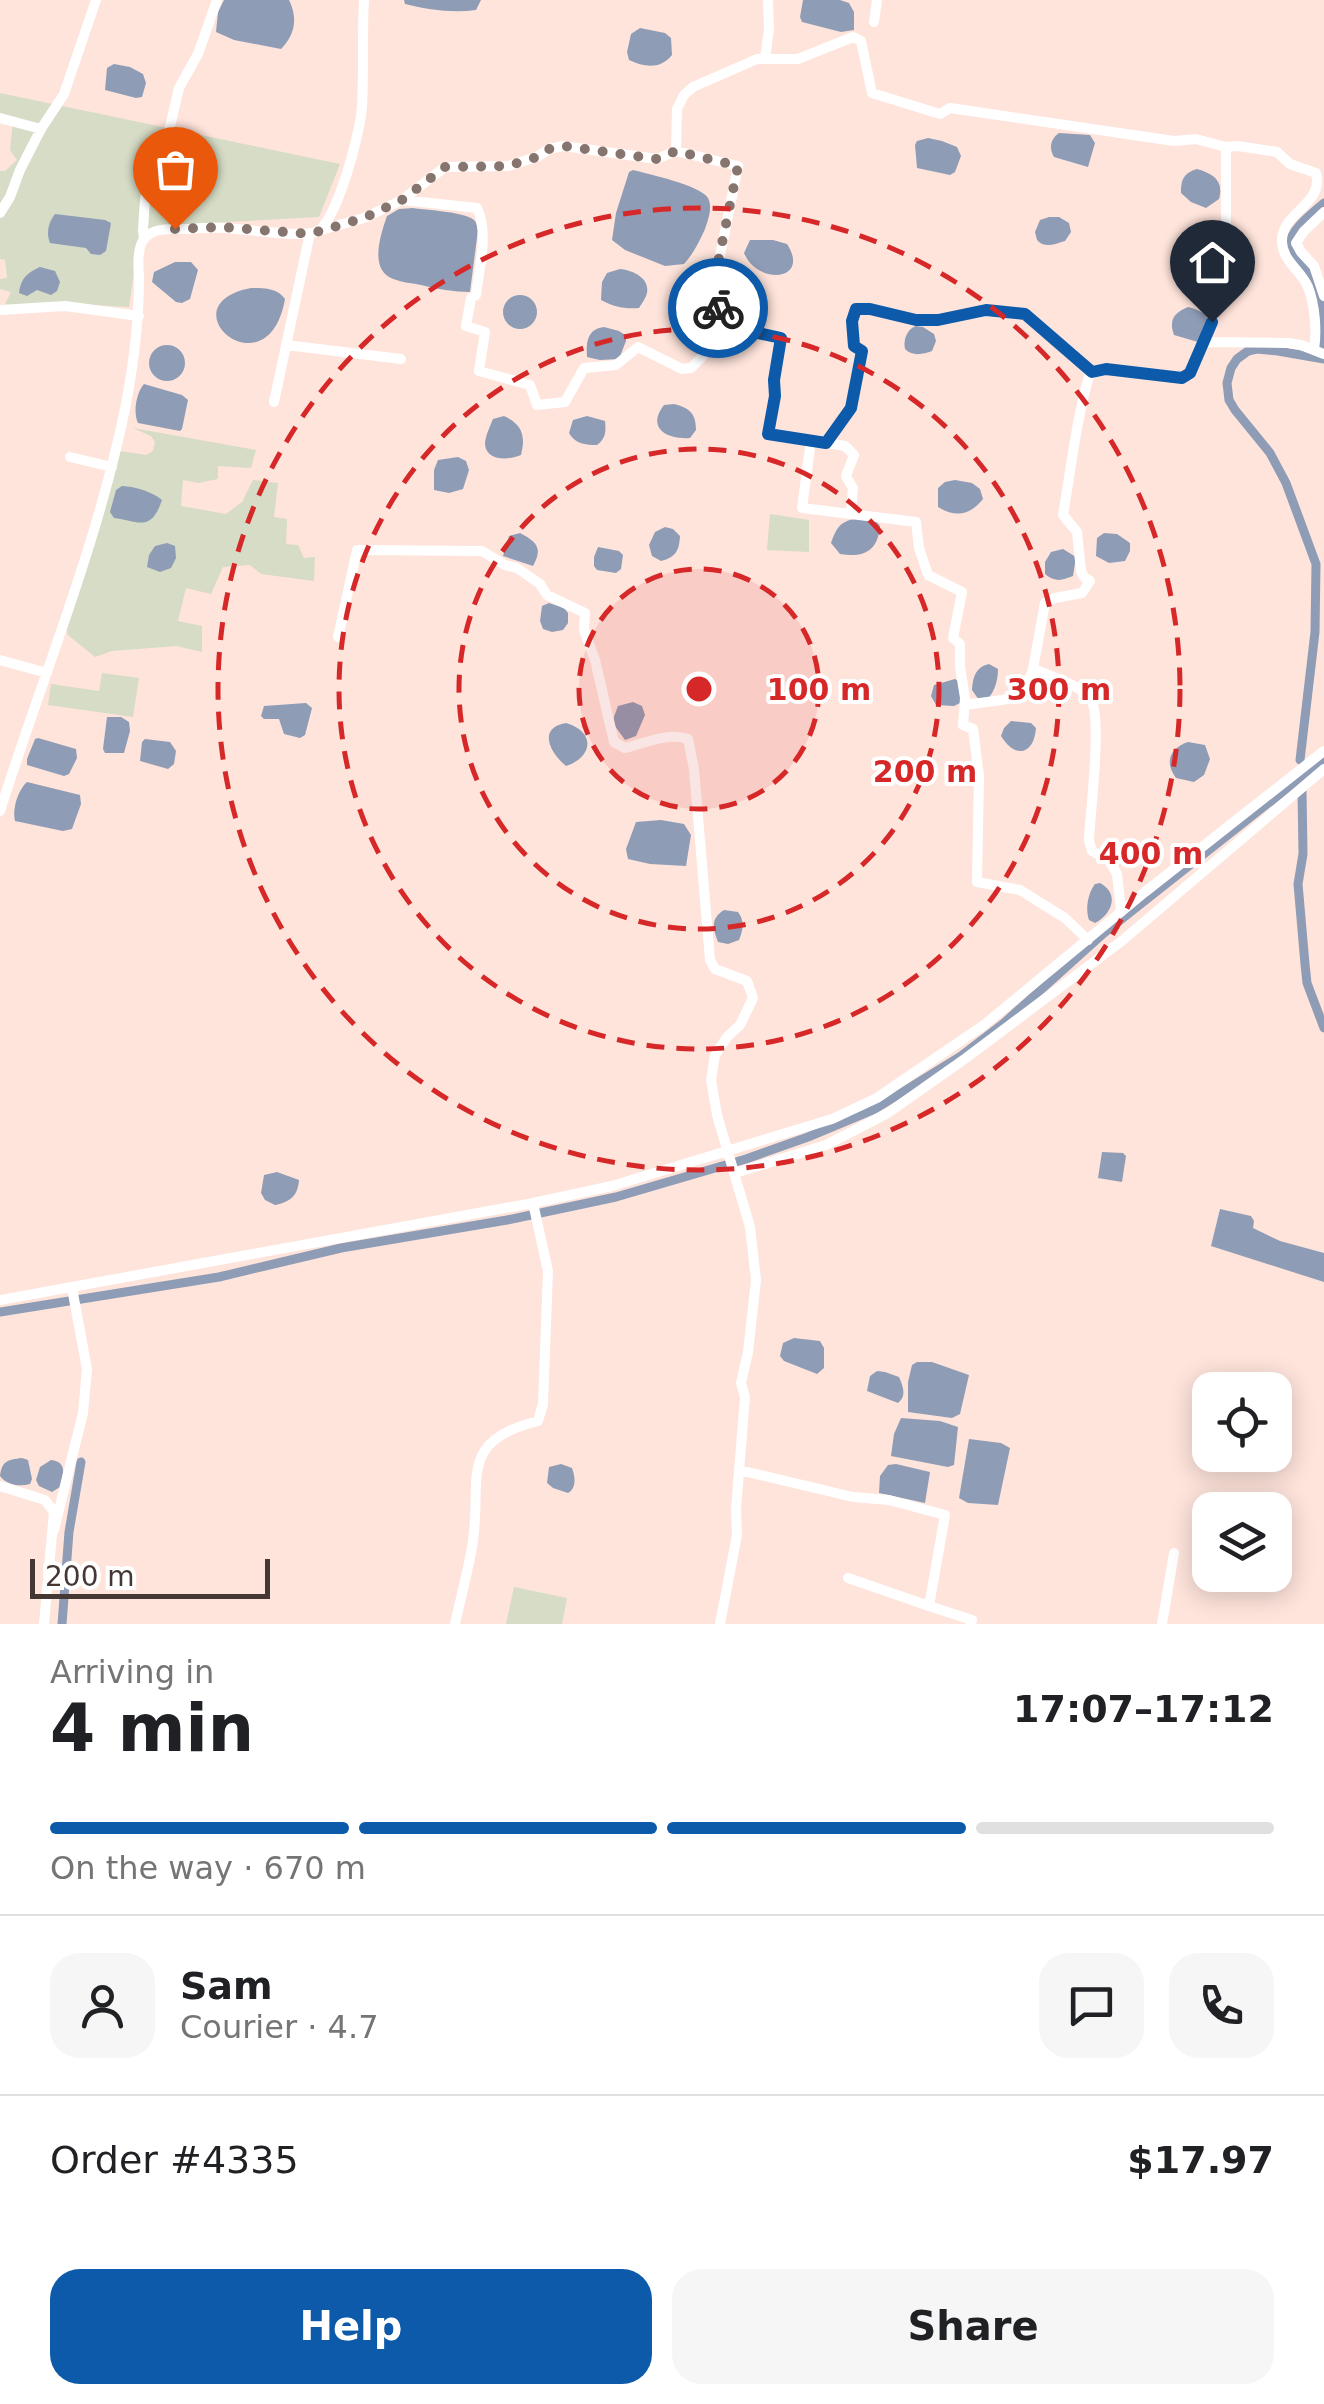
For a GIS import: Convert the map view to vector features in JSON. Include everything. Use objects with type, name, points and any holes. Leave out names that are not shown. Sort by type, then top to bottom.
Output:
[{"type":"street","points":[[0,212],[40,129],[64,94],[96,0]]},
{"type":"street","points":[[0,810],[70,608],[112,468],[139,316],[139,254],[150,178],[165,148],[178,88],[198,54],[217,0]]},
{"type":"street","points":[[274,402],[314,232],[326,225],[338,201],[360,124],[364,0]]},
{"type":"street","points":[[764,59],[768,0]]},
{"type":"street","points":[[874,22],[878,0]]},
{"type":"street","points":[[676,151],[677,109],[693,87],[757,59],[798,59],[853,38],[861,41],[872,93],[940,114],[950,108],[1278,152],[1290,164],[1316,173],[1316,193],[1286,223],[1282,243],[1286,257],[1309,290],[1319,352],[1288,343],[1204,342]]},
{"type":"street","points":[[0,118],[40,129]]},
{"type":"street","points":[[144,238],[162,230],[221,227],[314,232],[364,218],[402,200],[445,167],[508,166],[563,146],[657,159],[676,151],[738,166],[714,282],[721,325]]},
{"type":"street","points":[[1092,372],[1106,369],[1182,378],[1190,373],[1212,322],[1226,232],[1226,147]]},
{"type":"street","points":[[402,200],[477,208],[483,220],[480,264],[466,326],[485,332],[479,371],[530,386],[537,405],[565,402],[584,368],[616,365],[638,347],[682,369],[691,368],[703,356],[708,335],[721,325],[781,338],[768,434],[845,446],[854,455],[846,476],[853,488],[851,514]]},
{"type":"street","points":[[1324,212],[1296,243],[1314,266],[1324,296]]},
{"type":"street","points":[[0,310],[65,306],[139,316]]},
{"type":"street","points":[[826,443],[854,398],[862,351],[854,346],[852,321],[856,309],[916,320],[938,320],[986,310],[1025,314],[1092,372]]},
{"type":"street","points":[[286,345],[400,359]]},
{"type":"street","points":[[965,705],[1023,696],[1034,668],[1045,603],[1082,593],[1090,581],[1082,571],[1077,532],[1063,514],[1072,443],[1092,372]]},
{"type":"street","points":[[811,440],[802,508],[916,522],[928,576],[962,592],[952,638],[960,644],[963,725],[973,729],[978,776],[978,884],[1020,890],[1065,918],[1088,940]]},
{"type":"street","points":[[70,458],[112,468]]},
{"type":"street","points":[[338,638],[357,550],[482,552],[505,566],[517,568],[540,584],[547,595],[586,613],[584,630],[600,676],[614,742],[625,748],[665,738],[688,739],[710,960],[715,968],[747,981],[753,998],[740,1024],[715,1055],[711,1080],[750,1227],[756,1280],[742,1383],[736,1534],[720,1624]]},
{"type":"street","points":[[0,660],[47,673]]},
{"type":"street","points":[[1034,668],[1085,693],[1094,706],[1089,840],[1092,852],[1108,860],[1117,874],[1122,912]]},
{"type":"street","points":[[0,1300],[612,1186],[832,1120],[877,1098],[984,1025],[1324,751]]},
{"type":"street","points":[[735,1173],[826,1144],[888,1113],[1123,940],[1324,769]]},
{"type":"street","points":[[456,1624],[474,1538],[475,1473],[486,1446],[517,1426],[538,1420],[543,1404],[548,1271],[533,1203]]},
{"type":"street","points":[[54,1530],[83,1413],[87,1369],[72,1288]]},
{"type":"street","points":[[739,1470],[945,1515],[929,1606]]},
{"type":"street","points":[[0,1486],[45,1500],[54,1512],[44,1624]]},
{"type":"street","points":[[1162,1624],[1174,1553]]},
{"type":"street","points":[[848,1578],[972,1620],[971,1624]]},
{"type":"green space","points":[[0,93],[340,164],[319,217],[151,229],[138,243],[129,307],[4,306],[11,292],[0,289],[0,279],[7,278],[5,260],[0,259],[0,171],[17,160],[10,150],[13,121],[0,114]]},
{"type":"green space","points":[[133,428],[256,450],[251,468],[218,466],[218,479],[198,483],[183,480],[181,506],[226,514],[242,502],[253,480],[278,483],[274,517],[287,519],[286,544],[298,545],[304,558],[315,557],[314,581],[261,574],[250,565],[223,567],[211,594],[186,588],[178,621],[202,626],[202,652],[176,646],[112,651],[95,657],[68,635],[66,627],[120,451],[146,455],[153,451],[155,442],[151,436]]},
{"type":"green space","points":[[770,514],[809,520],[809,552],[767,550]]},
{"type":"green space","points":[[102,673],[139,678],[133,717],[48,705],[51,684],[99,691]]},
{"type":"green space","points":[[514,1587],[567,1598],[562,1624],[506,1624]]},
{"type":"water","points":[[224,0],[289,0],[294,26],[289,38],[281,49],[234,40],[216,32]]},
{"type":"water","points":[[404,0],[481,0],[476,10],[458,11],[414,6]]},
{"type":"water","points":[[803,0],[849,3],[854,12],[854,30],[841,32],[802,22]]},
{"type":"water","points":[[640,28],[671,38],[672,55],[667,60],[652,66],[629,60],[631,34]]},
{"type":"water","points":[[114,64],[143,74],[146,83],[142,97],[105,90],[107,68]]},
{"type":"water","points":[[1059,133],[1090,135],[1095,143],[1088,167],[1054,157],[1051,144]]},
{"type":"water","points":[[928,138],[957,147],[961,156],[955,172],[950,175],[917,168],[915,145]]},
{"type":"water","points":[[1197,169],[1213,176],[1220,187],[1219,199],[1206,208],[1181,193],[1184,177]]},
{"type":"water","points":[[633,170],[685,184],[708,198],[710,209],[705,229],[684,264],[665,266],[625,250],[612,240],[616,213]]},
{"type":"water","points":[[399,209],[456,213],[475,221],[478,230],[470,292],[400,281],[383,272],[378,257],[387,216]]},
{"type":"water","points":[[55,214],[111,223],[106,251],[91,254],[86,248],[50,243],[48,228]]},
{"type":"water","points":[[1049,217],[1069,223],[1071,232],[1065,241],[1047,245],[1037,240],[1035,232],[1040,220]]},
{"type":"water","points":[[750,240],[787,244],[793,256],[788,272],[770,274],[751,264],[744,253]]},
{"type":"water","points":[[175,262],[191,262],[198,270],[190,299],[182,303],[152,282],[154,272]]},
{"type":"water","points":[[40,267],[55,271],[60,282],[57,291],[51,295],[37,290],[27,296],[19,293],[25,277]]},
{"type":"water","points":[[620,269],[634,273],[646,283],[647,293],[639,308],[619,307],[601,300],[607,273]]},
{"type":"water","points":[[251,288],[274,291],[285,299],[275,327],[260,341],[244,343],[229,336],[219,325],[217,311],[226,297]]},
{"type":"water","points":[[520,295],[532,300],[537,312],[532,324],[520,329],[508,324],[503,312],[508,300]]},
{"type":"water","points":[[1188,307],[1202,312],[1208,320],[1207,330],[1198,342],[1174,335],[1174,318]]},
{"type":"water","points":[[916,326],[934,334],[932,351],[915,354],[905,349],[906,335]]},
{"type":"water","points":[[604,327],[625,335],[619,359],[587,357],[591,334]]},
{"type":"water","points":[[167,345],[180,350],[185,363],[180,376],[167,381],[154,376],[149,363],[154,350]]},
{"type":"water","points":[[144,384],[188,400],[180,431],[138,423],[136,403]]},
{"type":"water","points":[[674,404],[688,410],[695,420],[696,430],[690,438],[667,435],[658,426],[664,405]]},
{"type":"water","points":[[504,416],[521,431],[523,442],[521,455],[511,458],[494,457],[485,444],[493,419]]},
{"type":"water","points":[[587,416],[605,421],[605,434],[597,445],[578,442],[569,433],[573,420]]},
{"type":"water","points":[[458,457],[466,461],[469,470],[463,489],[449,493],[434,490],[438,460]]},
{"type":"water","points":[[955,480],[980,489],[983,499],[973,509],[957,514],[938,507],[938,488]]},
{"type":"water","points":[[122,486],[143,490],[162,500],[153,517],[143,522],[114,518],[110,512],[116,490]]},
{"type":"water","points":[[855,519],[875,520],[880,526],[876,541],[863,553],[840,554],[831,543],[833,538],[842,524]]},
{"type":"water","points":[[665,527],[673,529],[680,541],[673,555],[661,561],[652,556],[649,545],[655,532]]},
{"type":"water","points":[[520,533],[537,546],[533,566],[503,556],[509,536]]},
{"type":"water","points":[[1104,533],[1117,534],[1130,543],[1125,561],[1109,563],[1096,556],[1097,538]]},
{"type":"water","points":[[155,546],[175,546],[176,558],[171,568],[160,572],[147,567]]},
{"type":"water","points":[[598,547],[619,551],[623,555],[621,569],[616,573],[597,570],[594,557]]},
{"type":"water","points":[[1063,549],[1076,557],[1073,576],[1055,579],[1045,574],[1045,562],[1051,552]]},
{"type":"water","points":[[549,603],[568,613],[563,630],[543,629],[542,606]]},
{"type":"water","points":[[989,664],[998,669],[997,681],[987,700],[979,700],[972,690],[974,677]]},
{"type":"water","points":[[955,679],[960,682],[960,703],[936,705],[931,696],[934,685]]},
{"type":"water","points":[[633,702],[642,706],[645,715],[636,736],[625,740],[612,722],[618,706]]},
{"type":"water","points":[[306,703],[312,708],[305,735],[300,738],[284,734],[279,719],[261,716],[264,706]]},
{"type":"water","points":[[107,717],[121,717],[129,722],[124,753],[105,753],[103,749]]},
{"type":"water","points":[[1011,721],[1031,723],[1036,728],[1032,744],[1023,751],[1012,748],[1001,736]]},
{"type":"water","points":[[566,723],[583,732],[587,745],[581,757],[566,766],[551,748],[549,735]]},
{"type":"water","points":[[38,738],[76,749],[77,758],[69,774],[64,776],[27,765]]},
{"type":"water","points":[[145,739],[170,742],[176,751],[174,764],[168,769],[140,761]]},
{"type":"water","points":[[1188,742],[1205,745],[1210,759],[1204,775],[1194,782],[1176,778],[1170,766],[1173,752]]},
{"type":"water","points":[[27,782],[80,795],[81,804],[72,829],[63,831],[15,821],[16,800]]},
{"type":"water","points":[[661,820],[684,824],[691,835],[686,866],[628,859],[626,849],[636,822]]},
{"type":"water","points":[[1100,883],[1112,898],[1106,914],[1095,923],[1089,920],[1088,901],[1095,884]]},
{"type":"water","points":[[724,910],[738,912],[742,922],[739,940],[728,944],[718,942],[714,928],[716,917]]},
{"type":"water","points":[[1102,1152],[1126,1156],[1122,1182],[1098,1178]]},
{"type":"water","points":[[277,1172],[299,1180],[292,1197],[275,1205],[261,1193],[264,1175]]},
{"type":"water","points":[[1220,1209],[1251,1216],[1253,1228],[1280,1241],[1324,1253],[1324,1282],[1211,1246]]},
{"type":"water","points":[[794,1338],[820,1341],[824,1368],[817,1374],[780,1356],[783,1343]]},
{"type":"water","points":[[932,1362],[969,1375],[960,1414],[952,1418],[908,1412],[908,1382],[912,1365]]},
{"type":"water","points":[[877,1371],[899,1377],[903,1394],[898,1403],[867,1391],[870,1376]]},
{"type":"water","points":[[901,1418],[940,1421],[958,1427],[954,1465],[891,1456]]},
{"type":"water","points":[[969,1439],[1010,1448],[998,1505],[968,1503],[959,1498]]},
{"type":"water","points":[[28,1460],[30,1484],[13,1484],[0,1476],[4,1464]]},
{"type":"water","points":[[51,1460],[60,1463],[63,1470],[60,1487],[52,1492],[36,1480],[40,1467]]},
{"type":"water","points":[[561,1464],[572,1468],[574,1475],[574,1485],[568,1493],[547,1483],[549,1467]]},
{"type":"water","points":[[888,1465],[930,1472],[925,1503],[879,1493],[880,1476]]},
{"type":"waterway","points":[[1323,347],[1316,288],[1290,245],[1298,228],[1324,203]]},
{"type":"waterway","points":[[1300,760],[1315,632],[1316,564],[1286,483],[1270,453],[1229,400],[1227,383],[1231,368],[1248,351],[1278,351],[1324,359]]},
{"type":"waterway","points":[[0,1312],[219,1277],[341,1248],[616,1197],[808,1137],[875,1109],[961,1056],[1004,1023],[1104,933],[1324,759]]},
{"type":"waterway","points":[[1302,791],[1303,854],[1298,884],[1305,964],[1307,983],[1324,1028]]},
{"type":"waterway","points":[[62,1624],[69,1532],[81,1462]]},
{"type":"way so far","points":[[175,229],[221,227],[310,234],[364,218],[402,200],[445,167],[508,166],[563,146],[657,159],[676,151],[738,166],[714,282],[718,308]]},
{"type":"route","points":[[718,308],[721,325],[781,338],[768,434],[826,443],[854,398],[862,351],[854,346],[852,321],[856,309],[916,320],[938,320],[986,310],[1025,314],[1092,372],[1106,369],[1182,378],[1190,373],[1212,322]]}]
